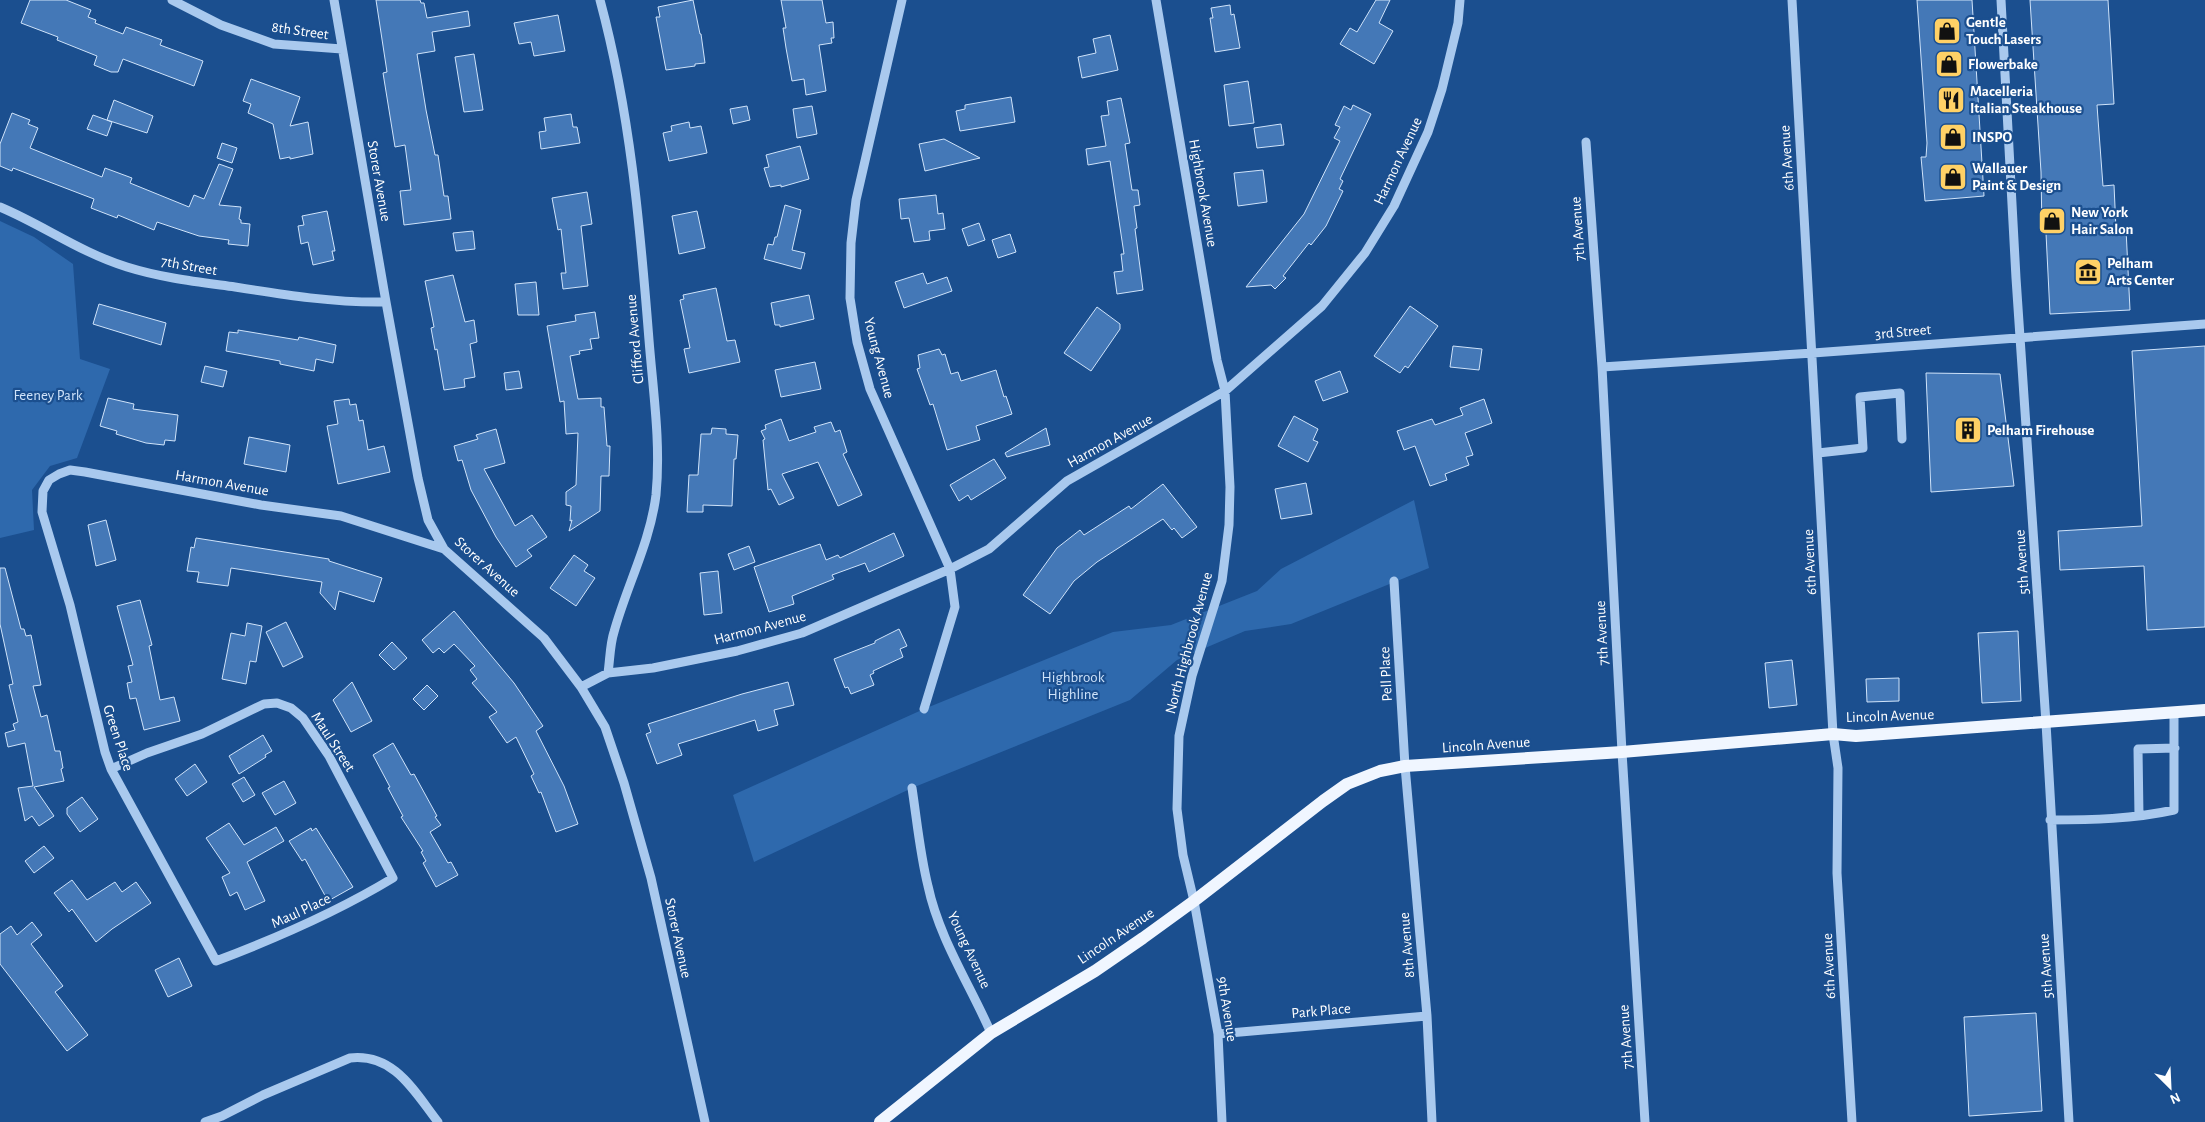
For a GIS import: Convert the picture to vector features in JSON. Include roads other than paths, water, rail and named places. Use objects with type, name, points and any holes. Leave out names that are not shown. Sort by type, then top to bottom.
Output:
[{"type":"main road","name":"Lincoln Avenue","points":[[880,1122],[991,1033],[1095,970],[1194,901],[1292,824],[1347,784],[1380,771],[1405,766],[1622,752],[1833,734],[1856,736],[2205,710]]},
{"type":"street","name":"8th Street","points":[[172,0],[221,25],[274,44],[342,49]]},
{"type":"street","name":"Storer Avenue","points":[[334,0],[386,302],[428,520],[444,549],[544,638],[581,687],[604,727],[651,878],[705,1122]]},
{"type":"street","name":"Clifford Avenue","points":[[600,0],[612,46],[630,145],[642,249],[658,447],[656,493],[651,527],[613,633],[608,673]]},
{"type":"street","name":"Young Avenue","points":[[902,0],[856,200],[851,243],[850,298],[857,342],[870,389],[950,569],[955,607],[924,709]]},
{"type":"street","name":"Highbrook Avenue","points":[[1156,0],[1217,360],[1225,391]]},
{"type":"street","name":"Harmon Avenue","points":[[581,687],[608,673],[652,668],[737,651],[802,633],[950,569],[989,549],[1067,481],[1225,391],[1322,306],[1365,253],[1394,206],[1428,132],[1458,24],[1460,0]]},
{"type":"street","name":"6th Avenue","points":[[1792,0],[1833,734],[1838,768],[1837,873],[1852,1122]]},
{"type":"street","name":"5th Avenue","points":[[2002,0],[2069,1122]]},
{"type":"street","name":"7th Avenue","points":[[1586,142],[1602,367],[1622,752],[1646,1122]]},
{"type":"street","name":"7th Street","points":[[0,207],[83,250],[126,267],[176,279],[267,292],[351,303],[386,302]]},
{"type":"street","name":"3rd Street","points":[[1602,367],[1812,354],[2021,336],[2205,324]]},
{"type":"street","name":"North Highbrook Avenue","points":[[1194,901],[1183,855],[1177,809],[1179,736],[1192,676],[1223,572],[1229,525],[1230,487],[1225,391]]},
{"type":"street","points":[[1818,453],[1863,448],[1860,397],[1900,393],[1902,440]]},
{"type":"street","name":"Harmon Avenue","points":[[47,534],[42,512],[43,491],[49,480],[70,470],[260,505],[341,516],[444,549]]},
{"type":"street","name":"Green Place","points":[[47,534],[70,605],[111,769],[216,961]]},
{"type":"street","name":"Pell Place","points":[[1394,581],[1405,766]]},
{"type":"street","name":"Maul Street","points":[[111,769],[146,753],[202,734],[264,704],[277,703],[291,708],[303,718],[329,756],[393,878]]},
{"type":"street","points":[[2050,820],[2090,820],[2139,816],[2174,810],[2174,712]]},
{"type":"street","points":[[2139,816],[2138,749],[2175,748]]},
{"type":"street","name":"8th Avenue","points":[[1405,766],[1427,1016],[1432,1122]]},
{"type":"street","name":"Young Avenue","points":[[912,788],[928,887],[946,941],[975,996],[991,1033]]},
{"type":"street","name":"Maul Place","points":[[216,961],[259,945],[359,899],[393,878]]},
{"type":"street","name":"9th Avenue","points":[[1194,901],[1218,1034],[1222,1122]]},
{"type":"street","name":"Park Place","points":[[1218,1034],[1427,1016]]},
{"type":"street","points":[[205,1122],[350,1058],[364,1056],[392,1067],[411,1087],[438,1122]]},
{"type":"place","name":"Gentle Touch Lasers","points":[[1947,31]]},
{"type":"place","name":"Flowerbake","points":[[1949,64]]},
{"type":"place","name":"Macelleria Italian Steakhouse","points":[[1951,100]]},
{"type":"place","name":"INSPO","points":[[1953,137]]},
{"type":"place","name":"Wallauer Paint & Design","points":[[1953,177]]},
{"type":"place","name":"New York Hair Salon","points":[[2052,221]]},
{"type":"place","name":"Pelham Arts Center","points":[[2088,272]]},
{"type":"place","name":"Pelham Firehouse","points":[[1968,430]]},
{"type":"park label","name":"Feeney Park","points":[[48,395]]},
{"type":"park label","name":"Highbrook Highline","points":[[1073,686]]}]
